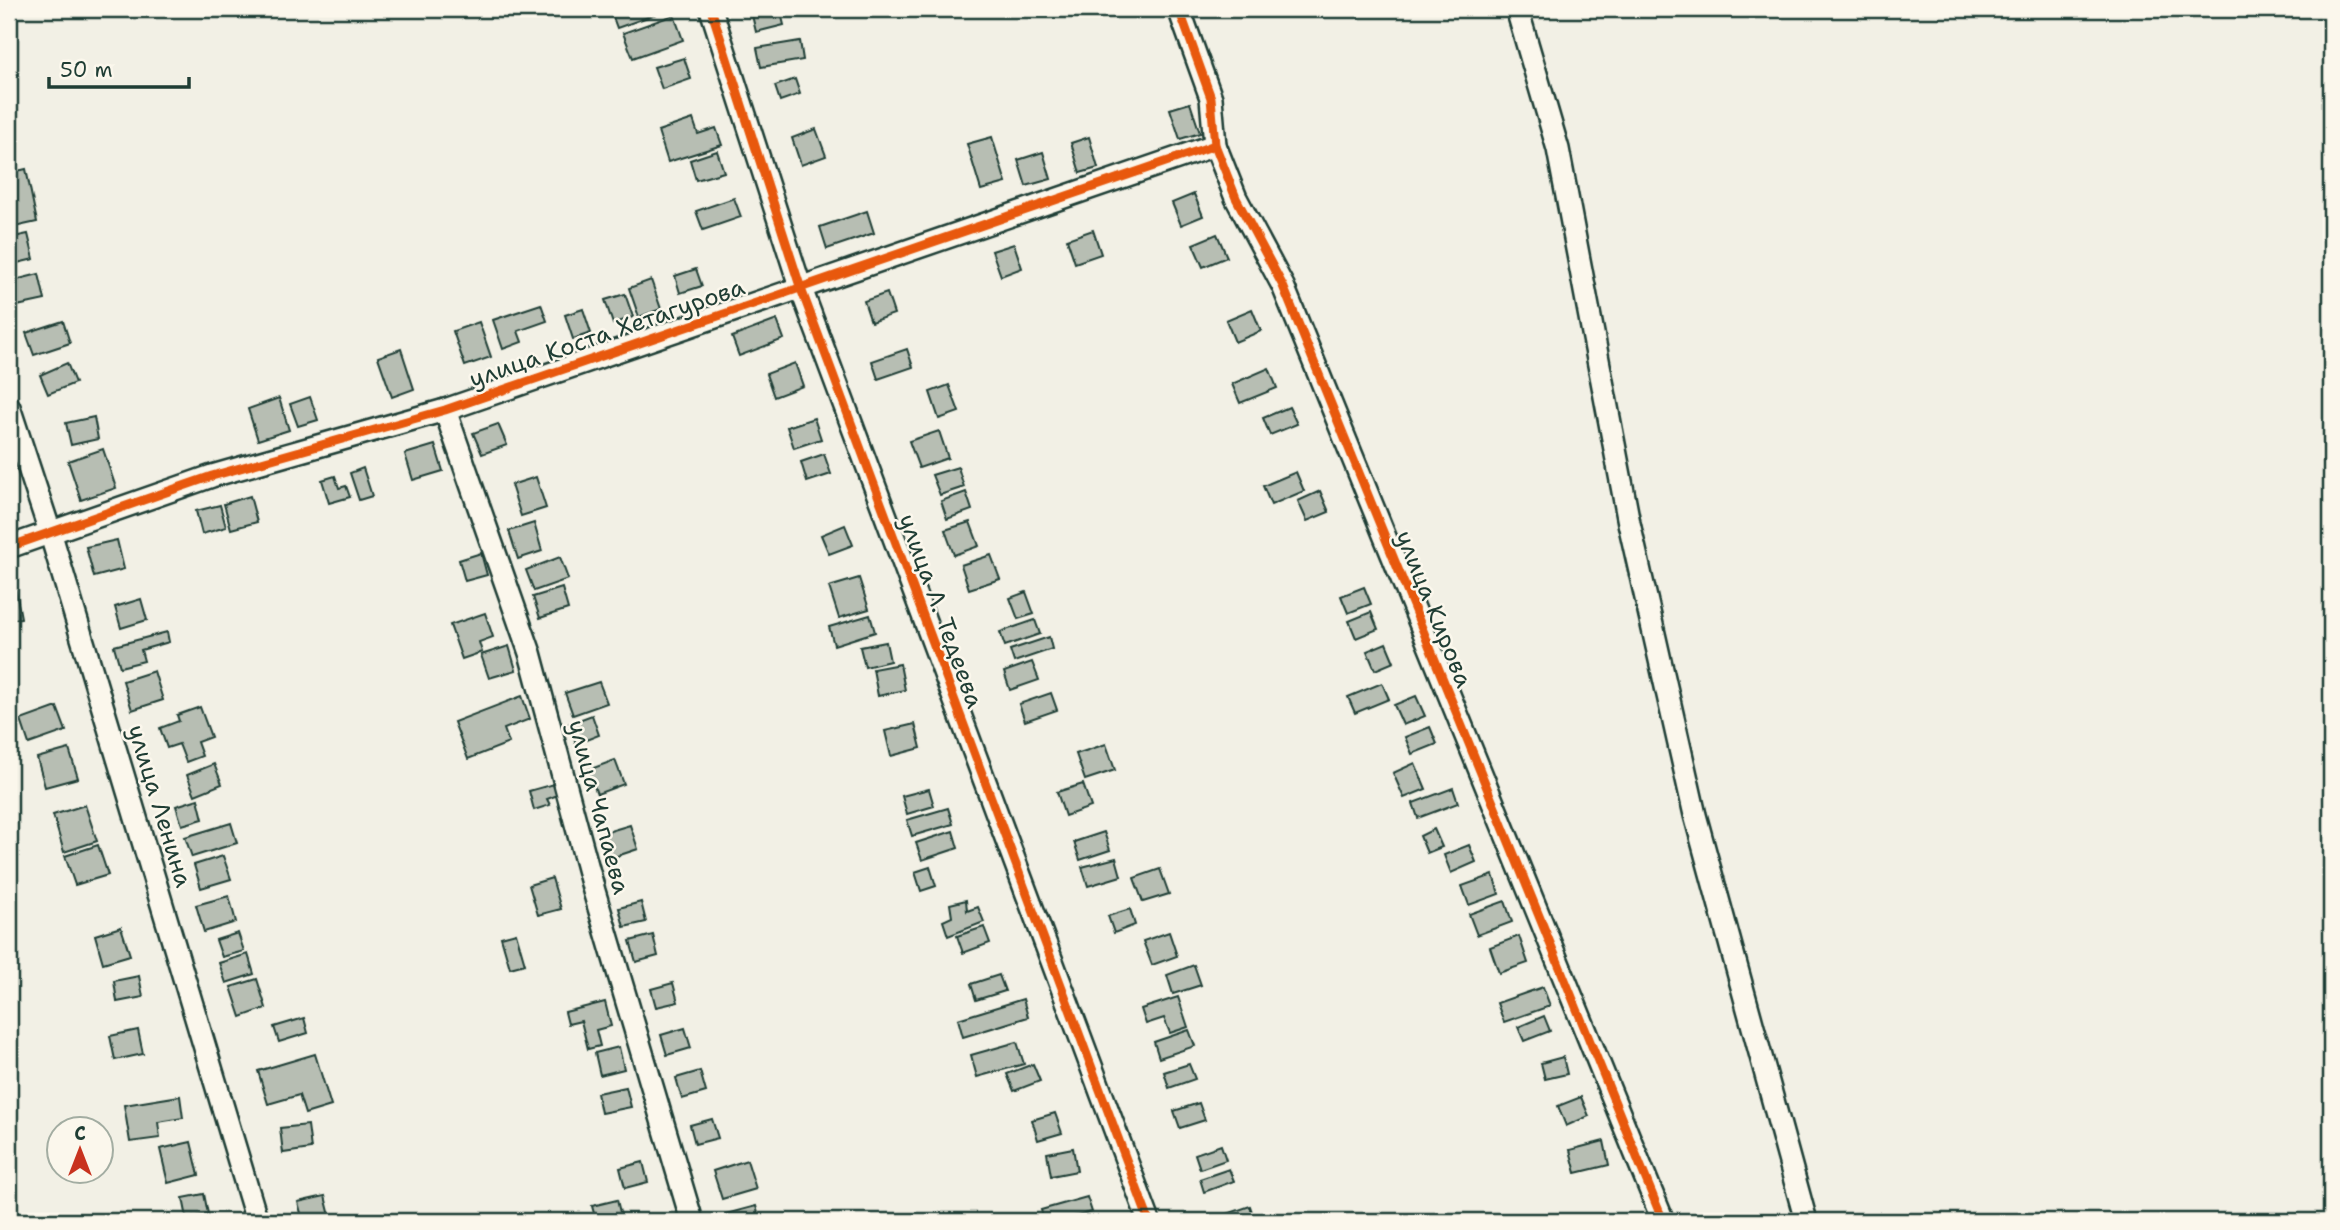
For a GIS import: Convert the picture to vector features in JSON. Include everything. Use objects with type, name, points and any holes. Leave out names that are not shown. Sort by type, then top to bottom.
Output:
[{"type":"street","name":"улица Л. Тедеева","points":[[711,9],[800,286],[1149,1221]]},
{"type":"street","name":"улица Кирова","points":[[1179,9],[1211,98],[1215,145],[1236,198],[1283,286],[1663,1221]]},
{"type":"street","points":[[1517,9],[1558,149],[1629,523],[1695,815],[1806,1221]]},
{"type":"street","name":"улица Коста Хетагурова","points":[[9,547],[51,535],[212,476],[445,410],[1215,145]]},
{"type":"street","name":"улица Ленина","points":[[9,407],[51,535],[257,1221]]},
{"type":"street","name":"улица Чапаева","points":[[445,410],[530,653],[594,891],[692,1221]]},
{"type":"building","points":[[610,9],[664,9],[665,11],[617,28]]},
{"type":"building","points":[[780,9],[784,25],[756,32],[751,11]]},
{"type":"building","points":[[674,15],[683,40],[633,58],[623,33]]},
{"type":"building","points":[[800,41],[803,60],[761,67],[757,48]]},
{"type":"building","points":[[684,58],[691,79],[662,89],[654,67]]},
{"type":"building","points":[[795,79],[800,94],[780,101],[775,86]]},
{"type":"building","points":[[1190,103],[1200,133],[1180,139],[1170,109]]},
{"type":"building","points":[[693,119],[698,134],[716,128],[722,145],[668,162],[658,131]]},
{"type":"building","points":[[816,129],[826,156],[801,165],[792,138]]},
{"type":"building","points":[[992,137],[1006,183],[981,190],[967,144]]},
{"type":"building","points":[[1089,137],[1098,168],[1080,173],[1071,143]]},
{"type":"building","points":[[717,151],[724,172],[696,180],[690,160]]},
{"type":"building","points":[[1043,152],[1051,179],[1026,186],[1018,160]]},
{"type":"building","points":[[26,169],[37,222],[14,227],[9,205],[9,173]]},
{"type":"building","points":[[1194,194],[1203,216],[1181,225],[1172,203]]},
{"type":"building","points":[[734,198],[741,217],[703,230],[696,211]]},
{"type":"building","points":[[867,211],[874,233],[827,249],[820,227]]},
{"type":"building","points":[[1093,230],[1101,254],[1075,263],[1067,239]]},
{"type":"building","points":[[28,234],[34,259],[9,265],[9,238]]},
{"type":"building","points":[[1217,234],[1227,257],[1203,267],[1193,244]]},
{"type":"building","points":[[1014,244],[1022,268],[1001,276],[992,251]]},
{"type":"building","points":[[696,269],[702,286],[680,293],[675,276]]},
{"type":"building","points":[[39,274],[45,300],[17,306],[11,281]]},
{"type":"building","points":[[651,280],[661,309],[639,317],[629,288]]},
{"type":"building","points":[[887,293],[894,314],[871,322],[864,301]]},
{"type":"building","points":[[625,294],[633,317],[613,324],[605,300]]},
{"type":"building","points":[[541,304],[547,321],[518,331],[522,342],[503,349],[493,320]]},
{"type":"building","points":[[583,309],[591,333],[573,339],[565,315]]},
{"type":"building","points":[[1252,309],[1261,331],[1235,342],[1226,320]]},
{"type":"building","points":[[777,320],[784,339],[739,356],[732,337]]},
{"type":"building","points":[[63,321],[70,343],[34,355],[26,333]]},
{"type":"building","points":[[479,322],[491,357],[465,366],[453,331]]},
{"type":"building","points":[[401,349],[414,389],[392,397],[378,357]]},
{"type":"building","points":[[907,349],[913,367],[878,379],[872,361]]},
{"type":"building","points":[[67,363],[75,383],[48,394],[40,375]]},
{"type":"building","points":[[795,363],[803,386],[774,397],[766,374]]},
{"type":"building","points":[[1269,368],[1277,388],[1240,403],[1232,384]]},
{"type":"building","points":[[949,385],[959,412],[939,419],[930,392]]},
{"type":"building","points":[[310,397],[318,420],[298,426],[290,404]]},
{"type":"building","points":[[279,398],[289,430],[258,440],[248,409]]},
{"type":"building","points":[[1289,407],[1297,424],[1270,435],[1263,418]]},
{"type":"building","points":[[94,417],[98,439],[71,445],[66,423]]},
{"type":"building","points":[[814,418],[821,439],[794,448],[787,427]]},
{"type":"building","points":[[498,424],[507,445],[482,454],[473,433]]},
{"type":"building","points":[[939,431],[948,458],[919,468],[909,441]]},
{"type":"building","points":[[435,445],[443,471],[413,480],[405,454]]},
{"type":"building","points":[[103,449],[116,488],[81,500],[68,461]]},
{"type":"building","points":[[824,454],[831,474],[807,482],[801,462]]},
{"type":"building","points":[[958,467],[964,487],[940,495],[932,475]]},
{"type":"building","points":[[363,468],[372,496],[359,500],[350,473]]},
{"type":"building","points":[[1296,472],[1304,491],[1271,505],[1263,486]]},
{"type":"building","points":[[335,476],[339,488],[346,486],[350,497],[329,503],[322,480]]},
{"type":"building","points":[[536,477],[546,508],[521,516],[511,485]]},
{"type":"building","points":[[1320,491],[1329,512],[1307,521],[1298,501]]},
{"type":"building","points":[[966,492],[972,510],[947,519],[941,501]]},
{"type":"building","points":[[250,496],[257,522],[231,529],[224,504]]},
{"type":"building","points":[[220,505],[226,527],[202,534],[196,511]]},
{"type":"building","points":[[970,522],[979,546],[954,555],[945,530]]},
{"type":"building","points":[[534,523],[542,551],[518,559],[509,531]]},
{"type":"building","points":[[845,525],[853,545],[829,554],[821,535]]},
{"type":"building","points":[[117,540],[124,569],[94,577],[86,547]]},
{"type":"building","points":[[481,553],[487,575],[465,581],[459,560]]},
{"type":"building","points":[[991,555],[1000,579],[969,589],[961,565]]},
{"type":"building","points":[[560,557],[568,579],[534,591],[526,570]]},
{"type":"building","points":[[859,578],[869,609],[839,618],[829,587]]},
{"type":"building","points":[[15,586],[21,618],[9,620],[9,588]]},
{"type":"building","points":[[1364,587],[1371,604],[1348,613],[1341,596]]},
{"type":"building","points":[[562,588],[568,609],[540,618],[533,597]]},
{"type":"building","points":[[1026,592],[1034,614],[1018,619],[1010,598]]},
{"type":"building","points":[[141,599],[147,620],[121,628],[115,607]]},
{"type":"building","points":[[1371,612],[1378,629],[1356,638],[1349,621]]},
{"type":"building","points":[[485,613],[493,637],[479,642],[482,652],[462,659],[450,625]]},
{"type":"building","points":[[870,615],[875,632],[834,645],[829,627]]},
{"type":"building","points":[[1035,620],[1040,634],[1005,646],[1000,632]]},
{"type":"building","points":[[167,632],[169,642],[141,650],[144,661],[120,667],[114,646]]},
{"type":"building","points":[[1049,637],[1052,649],[1014,662],[1010,650]]},
{"type":"building","points":[[886,642],[890,661],[865,667],[860,647]]},
{"type":"building","points":[[1386,643],[1394,662],[1375,670],[1367,651]]},
{"type":"building","points":[[509,646],[516,670],[489,678],[481,655]]},
{"type":"building","points":[[1032,662],[1039,680],[1010,690],[1004,672]]},
{"type":"building","points":[[900,664],[905,690],[878,696],[873,669]]},
{"type":"building","points":[[154,671],[163,700],[132,710],[123,681]]},
{"type":"building","points":[[599,682],[607,703],[573,715],[565,693]]},
{"type":"building","points":[[1382,683],[1389,699],[1355,713],[1348,697]]},
{"type":"building","points":[[1051,693],[1057,710],[1025,721],[1019,704]]},
{"type":"building","points":[[522,696],[530,719],[504,729],[509,743],[468,759],[454,722]]},
{"type":"building","points":[[1416,696],[1425,716],[1403,725],[1394,705]]},
{"type":"building","points":[[57,707],[66,731],[29,744],[21,720]]},
{"type":"building","points":[[200,707],[211,737],[197,742],[202,756],[186,762],[179,744],[167,748],[160,728],[179,721],[177,715]]},
{"type":"building","points":[[592,715],[599,735],[576,744],[568,724]]},
{"type":"building","points":[[915,724],[921,748],[891,756],[885,731]]},
{"type":"building","points":[[1430,727],[1437,744],[1412,754],[1405,737]]},
{"type":"building","points":[[1106,744],[1115,770],[1085,780],[1076,754]]},
{"type":"building","points":[[69,749],[78,778],[45,787],[37,758]]},
{"type":"building","points":[[615,760],[624,784],[597,794],[588,770]]},
{"type":"building","points":[[1415,763],[1426,789],[1404,798],[1393,773]]},
{"type":"building","points":[[214,764],[222,784],[195,795],[187,775]]},
{"type":"building","points":[[554,784],[558,795],[547,799],[550,805],[534,810],[529,791]]},
{"type":"building","points":[[1083,784],[1091,807],[1065,816],[1057,792]]},
{"type":"building","points":[[1453,788],[1458,803],[1418,818],[1413,803]]},
{"type":"building","points":[[929,789],[934,806],[907,814],[902,796]]},
{"type":"building","points":[[198,799],[203,819],[182,825],[176,806]]},
{"type":"building","points":[[85,805],[97,841],[64,852],[53,815]]},
{"type":"building","points":[[948,808],[953,824],[912,836],[907,820]]},
{"type":"building","points":[[231,823],[237,843],[192,857],[185,837]]},
{"type":"building","points":[[630,825],[638,849],[608,859],[600,834]]},
{"type":"building","points":[[1434,829],[1442,847],[1427,853],[1420,836]]},
{"type":"building","points":[[953,831],[958,848],[922,860],[916,843]]},
{"type":"building","points":[[1104,832],[1110,850],[1080,860],[1074,842]]},
{"type":"building","points":[[98,845],[108,875],[75,885],[65,856]]},
{"type":"building","points":[[1469,845],[1476,862],[1451,873],[1444,855]]},
{"type":"building","points":[[223,856],[231,879],[201,888],[194,865]]},
{"type":"building","points":[[1116,858],[1121,876],[1088,886],[1082,867]]},
{"type":"building","points":[[930,867],[936,886],[921,891],[915,872]]},
{"type":"building","points":[[1160,869],[1169,894],[1143,902],[1134,878]]},
{"type":"building","points":[[1493,875],[1499,894],[1469,905],[1462,886]]},
{"type":"building","points":[[552,878],[561,909],[538,915],[529,885]]},
{"type":"building","points":[[229,896],[236,922],[204,932],[196,905]]},
{"type":"building","points":[[966,900],[967,911],[978,907],[984,922],[948,936],[943,921],[952,917],[950,904]]},
{"type":"building","points":[[1505,901],[1512,922],[1477,935],[1469,914]]},
{"type":"building","points":[[641,902],[646,922],[624,927],[619,908]]},
{"type":"building","points":[[1130,909],[1135,925],[1114,933],[1108,916]]},
{"type":"building","points":[[121,927],[130,955],[103,963],[95,935]]},
{"type":"building","points":[[984,927],[990,943],[963,953],[957,936]]},
{"type":"building","points":[[1169,932],[1177,956],[1152,965],[1143,941]]},
{"type":"building","points":[[238,933],[244,951],[222,957],[216,940]]},
{"type":"building","points":[[516,933],[525,964],[510,968],[501,937]]},
{"type":"building","points":[[653,935],[658,956],[636,962],[630,941]]},
{"type":"building","points":[[1519,936],[1528,963],[1499,973],[1490,947]]},
{"type":"building","points":[[248,954],[254,974],[226,983],[219,963]]},
{"type":"building","points":[[1194,965],[1201,985],[1173,994],[1167,975]]},
{"type":"building","points":[[999,975],[1005,991],[976,1000],[971,984]]},
{"type":"building","points":[[139,976],[143,997],[117,1002],[114,981]]},
{"type":"building","points":[[257,979],[266,1008],[241,1017],[231,987]]},
{"type":"building","points":[[673,983],[678,1002],[656,1007],[651,989]]},
{"type":"building","points":[[1543,987],[1550,1006],[1504,1022],[1497,1003]]},
{"type":"building","points":[[1178,997],[1188,1027],[1170,1033],[1164,1018],[1146,1024],[1141,1009]]},
{"type":"building","points":[[1023,999],[1028,1017],[963,1037],[958,1019]]},
{"type":"building","points":[[605,1002],[611,1026],[596,1030],[600,1046],[588,1049],[581,1021],[568,1024],[565,1012]]},
{"type":"building","points":[[1544,1016],[1550,1031],[1524,1041],[1518,1027]]},
{"type":"building","points":[[304,1018],[308,1033],[279,1042],[274,1027]]},
{"type":"building","points":[[685,1028],[691,1048],[667,1055],[661,1035]]},
{"type":"building","points":[[138,1030],[143,1054],[115,1060],[110,1036]]},
{"type":"building","points":[[1189,1030],[1195,1046],[1159,1058],[1154,1042]]},
{"type":"building","points":[[1017,1042],[1024,1064],[977,1077],[971,1055]]},
{"type":"building","points":[[619,1047],[624,1069],[600,1075],[595,1053]]},
{"type":"building","points":[[315,1054],[331,1106],[305,1114],[299,1095],[268,1104],[258,1071]]},
{"type":"building","points":[[1563,1057],[1567,1074],[1545,1079],[1541,1063]]},
{"type":"building","points":[[1033,1064],[1040,1081],[1014,1091],[1007,1074]]},
{"type":"building","points":[[1189,1064],[1195,1079],[1169,1088],[1164,1072]]},
{"type":"building","points":[[700,1071],[706,1092],[682,1099],[676,1078]]},
{"type":"building","points":[[626,1087],[631,1107],[601,1113],[597,1093]]},
{"type":"building","points":[[180,1096],[183,1118],[158,1122],[160,1138],[130,1142],[124,1105]]},
{"type":"building","points":[[1581,1097],[1589,1116],[1566,1126],[1558,1106]]},
{"type":"building","points":[[1199,1103],[1205,1120],[1180,1128],[1174,1111]]},
{"type":"building","points":[[1055,1113],[1062,1133],[1038,1140],[1032,1120]]},
{"type":"building","points":[[712,1119],[718,1138],[695,1144],[690,1125]]},
{"type":"building","points":[[308,1125],[311,1149],[283,1153],[280,1128]]},
{"type":"building","points":[[1604,1141],[1609,1165],[1576,1173],[1570,1150]]},
{"type":"building","points":[[191,1142],[199,1175],[168,1183],[160,1149]]},
{"type":"building","points":[[1221,1145],[1226,1160],[1200,1169],[1195,1154]]},
{"type":"building","points":[[1073,1148],[1077,1171],[1051,1176],[1047,1153]]},
{"type":"building","points":[[747,1160],[756,1189],[722,1199],[713,1171]]},
{"type":"building","points":[[643,1162],[648,1182],[625,1188],[620,1168]]},
{"type":"building","points":[[1229,1169],[1234,1181],[1204,1192],[1200,1179]]},
{"type":"building","points":[[204,1194],[208,1214],[187,1218],[183,1198]]},
{"type":"building","points":[[325,1196],[330,1216],[303,1221],[298,1202]]},
{"type":"building","points":[[1087,1197],[1092,1212],[1058,1221],[1044,1221],[1041,1210]]},
{"type":"building","points":[[617,1200],[622,1221],[596,1221],[592,1206]]},
{"type":"building","points":[[756,1206],[760,1221],[728,1221],[726,1214]]},
{"type":"building","points":[[1250,1206],[1255,1221],[1226,1221],[1224,1215]]},
{"type":"cycle path","points":[[711,9],[800,286],[1149,1221]]},
{"type":"cycle path","points":[[1179,9],[1211,98],[1215,145],[1236,198],[1283,286],[1663,1221]]},
{"type":"cycle path","points":[[9,547],[212,476],[445,410],[1215,145]]}]
